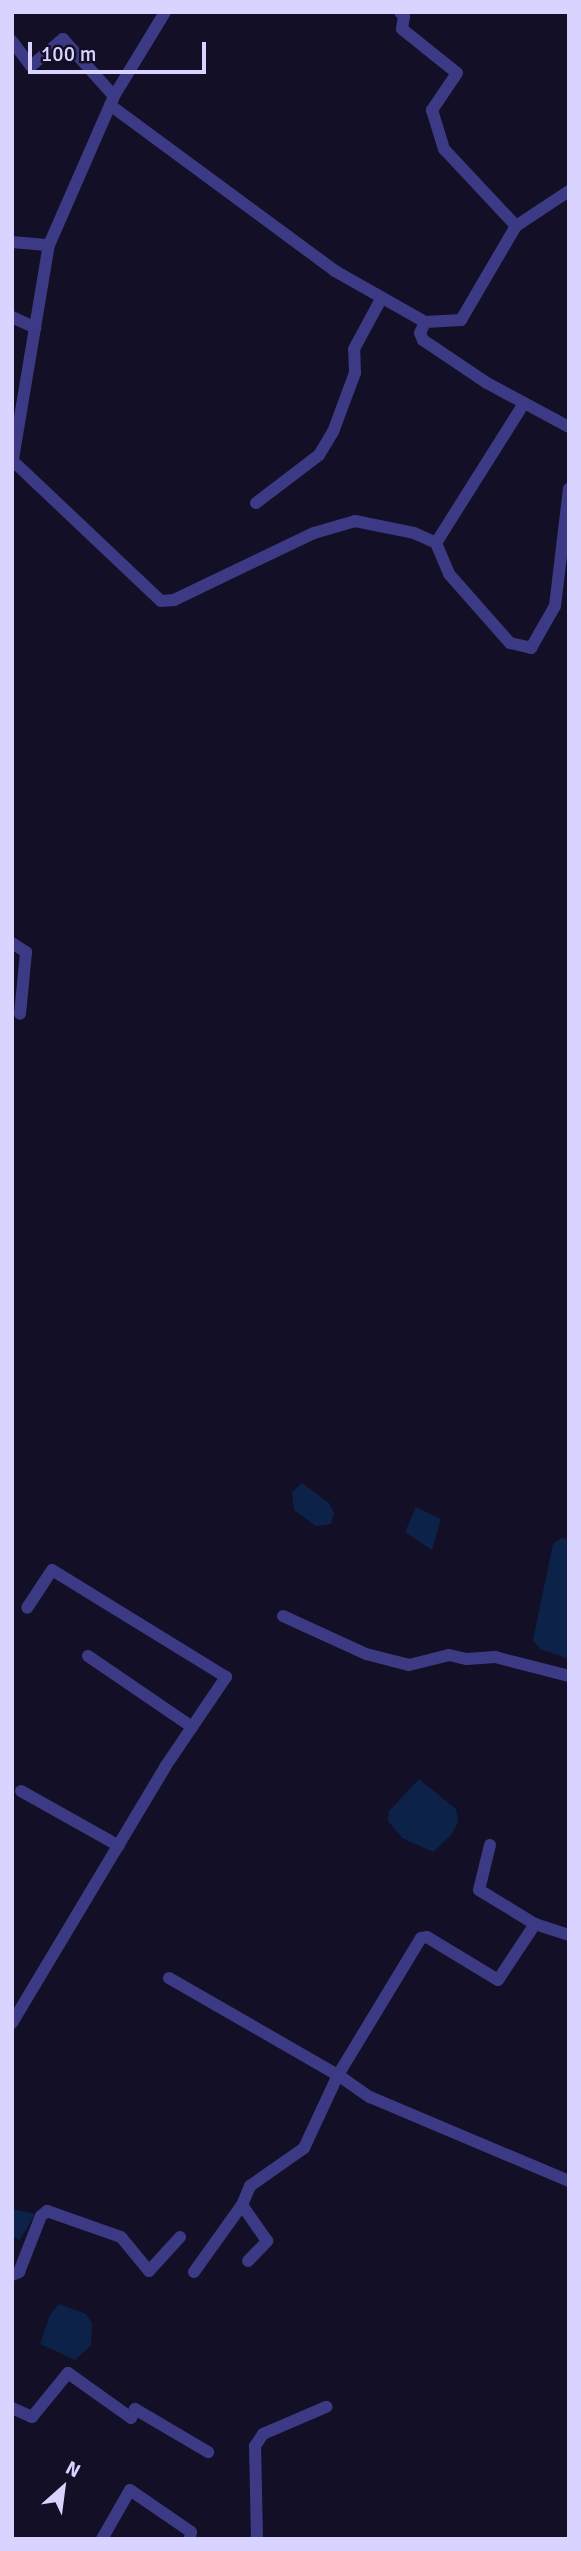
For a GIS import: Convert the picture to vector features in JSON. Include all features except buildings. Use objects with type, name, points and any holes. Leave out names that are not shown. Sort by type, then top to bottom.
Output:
[{"type":"street","points":[[165,12],[112,100],[49,245],[13,463],[161,601],[174,600],[338,524],[355,522],[389,528],[436,543],[449,574],[510,643],[531,648],[555,606],[569,489]]},
{"type":"street","points":[[400,12],[404,16],[402,29],[457,73],[432,110],[444,149],[516,226]]},
{"type":"street","points":[[12,41],[31,66],[63,39],[112,100],[335,271],[425,322],[461,320],[516,226],[569,191]]},
{"type":"street","points":[[12,242],[49,245]]},
{"type":"street","points":[[256,503],[319,455],[333,432],[355,373],[355,349],[381,299]]},
{"type":"street","points":[[12,317],[36,328]]},
{"type":"street","points":[[425,322],[420,333],[424,340],[524,403],[569,427]]},
{"type":"street","points":[[436,543],[524,403]]},
{"type":"street","points":[[12,943],[26,952],[20,1014]]},
{"type":"street","points":[[12,2024],[192,1727],[226,1677],[52,1570],[27,1608]]},
{"type":"street","points":[[283,1616],[366,1654],[409,1665],[449,1654],[467,1659],[495,1657],[569,1676]]},
{"type":"street","points":[[88,1656],[192,1727]]},
{"type":"street","points":[[20,1791],[119,1846]]},
{"type":"street","points":[[490,1845],[479,1890],[535,1924],[569,1935]]},
{"type":"street","points":[[194,2272],[242,2205],[253,2183],[304,2148],[338,2075],[421,1938],[427,1937],[498,1980],[535,1924]]},
{"type":"street","points":[[169,1979],[338,2075],[370,2097],[569,2181]]},
{"type":"street","points":[[242,2205],[267,2241],[248,2261]]},
{"type":"street","points":[[12,2275],[19,2272],[41,2216],[47,2211],[121,2237],[149,2272],[180,2237]]},
{"type":"street","points":[[12,2408],[32,2417],[69,2374],[131,2418],[135,2410],[208,2452]]},
{"type":"street","points":[[257,2539],[255,2446],[263,2434],[326,2407]]},
{"type":"street","points":[[102,2539],[130,2490],[191,2532],[190,2539]]},
{"type":"water","points":[[302,1483],[329,1503],[334,1513],[331,1524],[316,1526],[294,1510],[292,1492]]},
{"type":"water","points":[[416,1507],[441,1519],[432,1550],[405,1532]]},
{"type":"water","points":[[561,1538],[569,1539],[569,1659],[540,1649],[533,1640],[553,1544]]},
{"type":"water","points":[[419,1779],[456,1809],[458,1822],[451,1835],[433,1852],[402,1838],[388,1821],[389,1811]]},
{"type":"water","points":[[12,2209],[35,2214],[20,2240],[12,2236]]},
{"type":"water","points":[[59,2304],[86,2314],[92,2323],[91,2345],[75,2360],[40,2344],[50,2315]]}]
